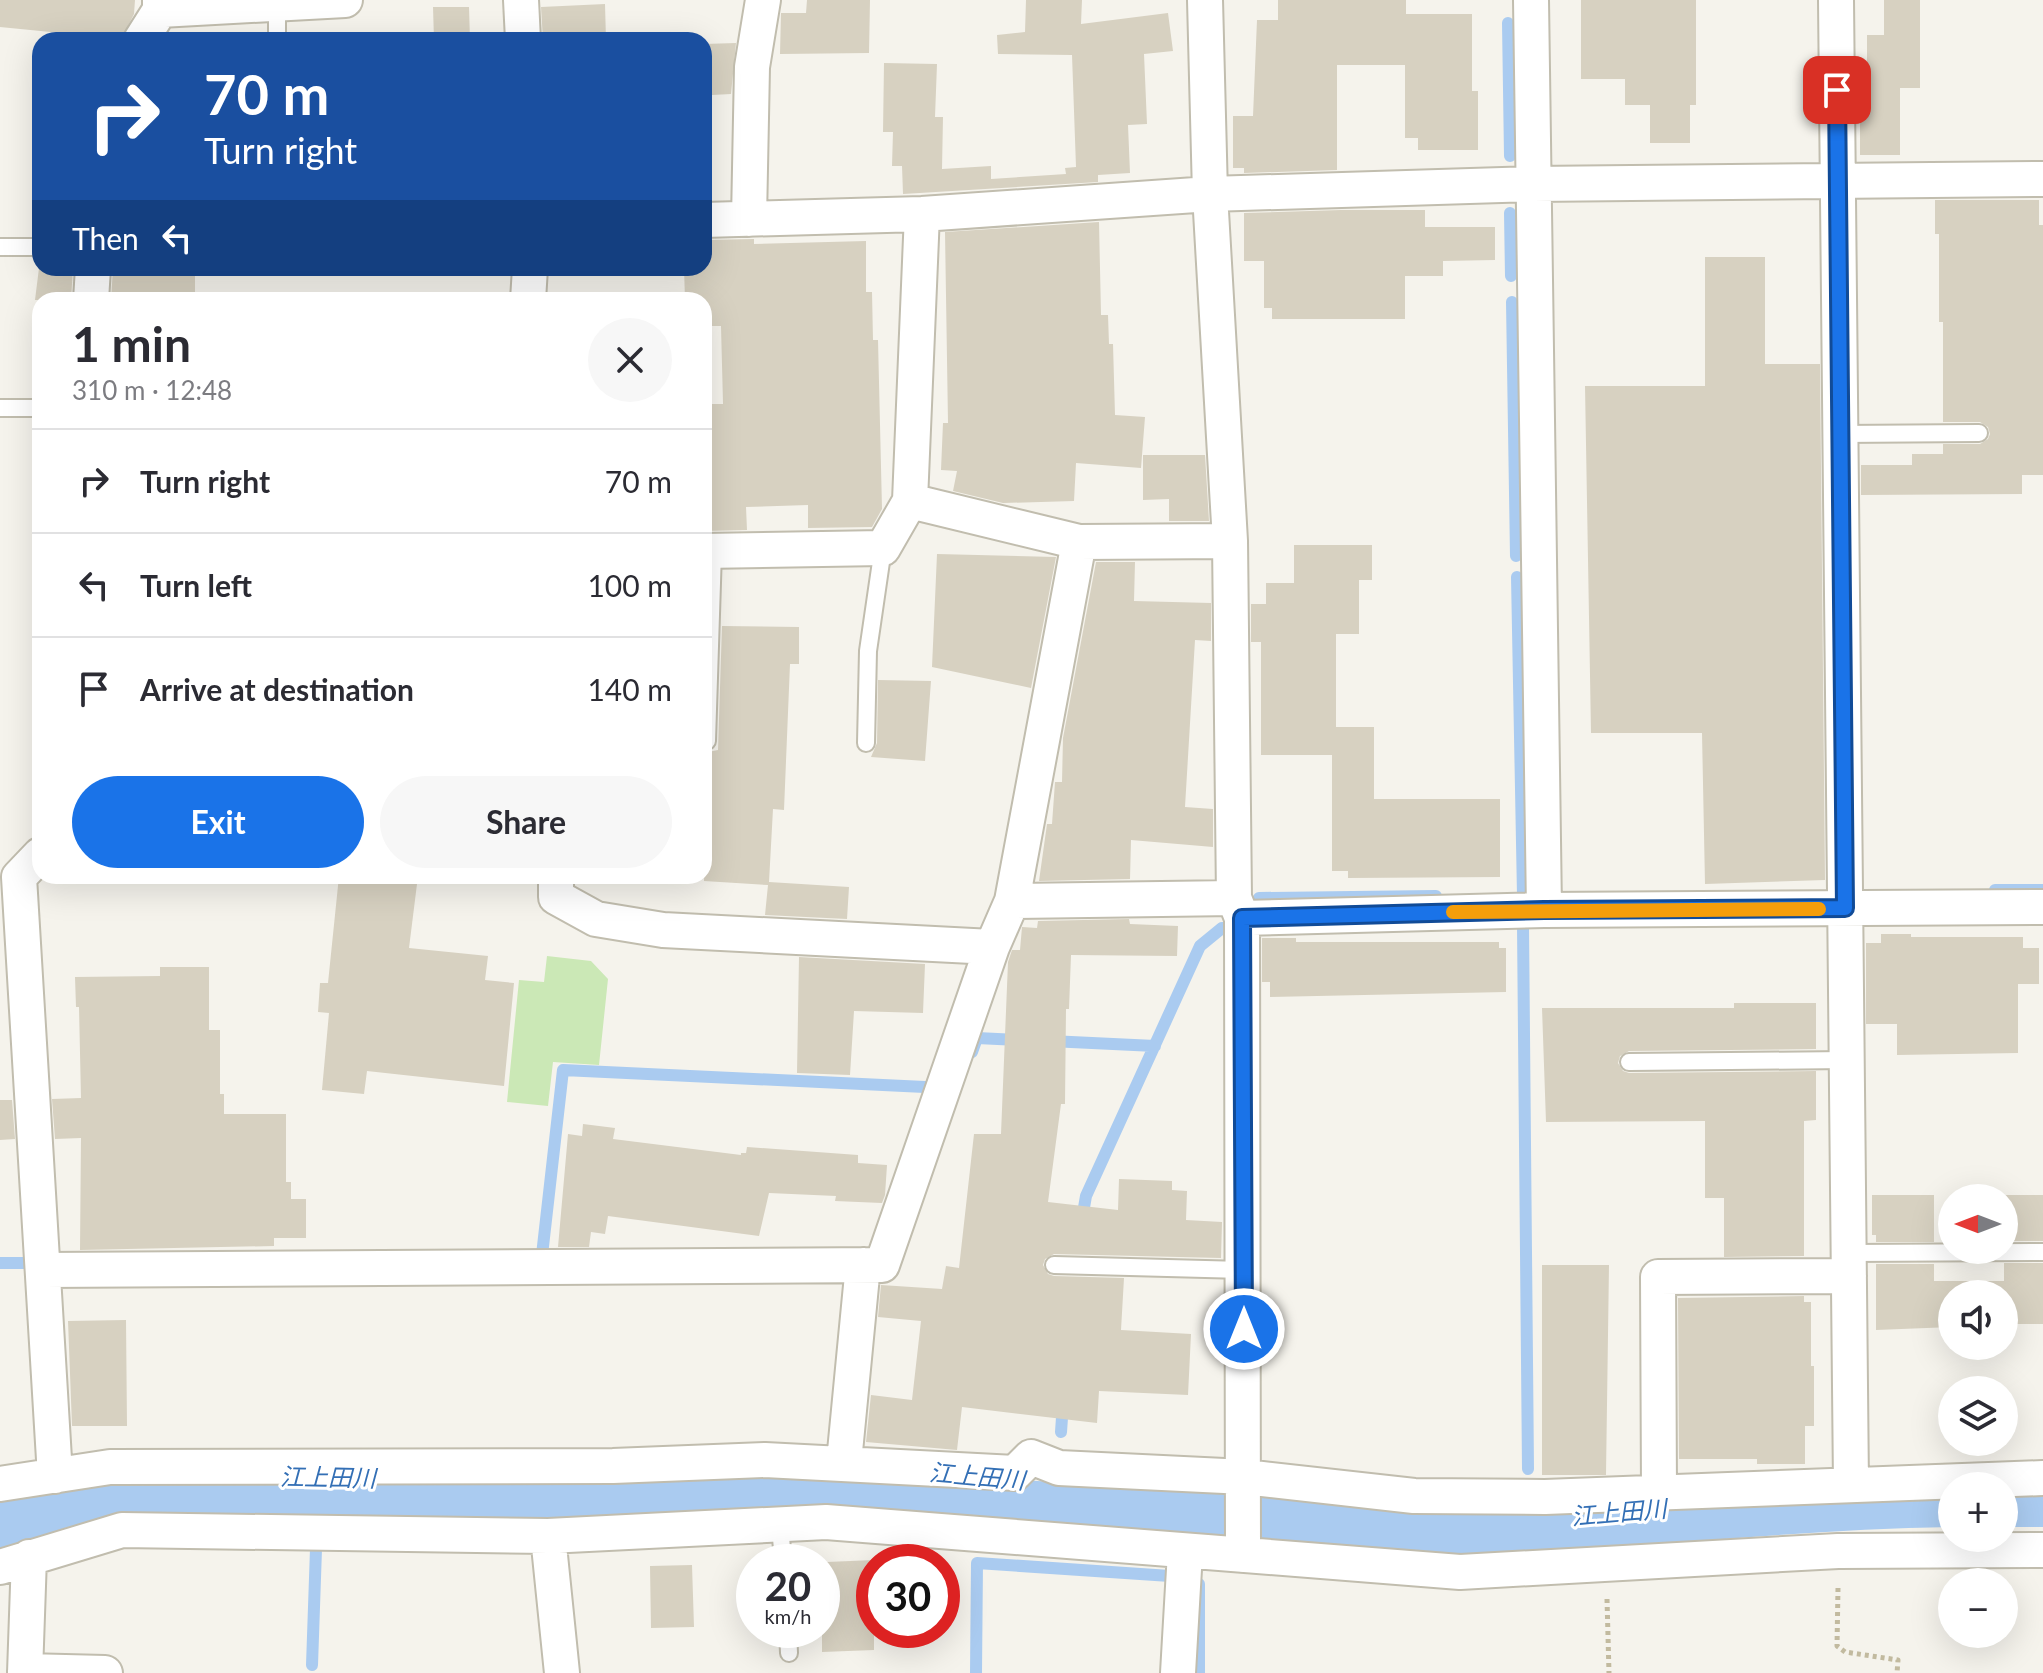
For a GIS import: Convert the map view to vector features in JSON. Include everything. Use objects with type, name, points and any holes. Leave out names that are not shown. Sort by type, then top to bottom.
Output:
[{"type":"street","points":[[145,32],[160,5],[345,0]]},
{"type":"street","points":[[521,0],[523,32]]},
{"type":"street","points":[[749,219],[752,67],[763,0]]},
{"type":"street","points":[[1205,0],[1210,194],[1230,541],[1243,1270],[1243,1550]]},
{"type":"street","points":[[1531,0],[1544,910]]},
{"type":"street","points":[[1836,0],[1851,1485]]},
{"type":"street","points":[[712,220],[922,214],[1210,194],[1533,184],[2043,179]]},
{"type":"street","points":[[712,551],[883,548],[910,501],[922,214]]},
{"type":"street","points":[[910,501],[1079,542],[1230,541]]},
{"type":"street","points":[[44,1270],[882,1265],[992,947],[1012,901],[1079,542]]},
{"type":"street","points":[[32,863],[19,877],[55,1476]]},
{"type":"street","points":[[556,884],[556,897],[596,919],[663,930],[992,947]]},
{"type":"street","points":[[1012,901],[1238,908],[1544,910],[2043,907]]},
{"type":"street","points":[[844,1462],[863,1265]]},
{"type":"street","points":[[1659,1492],[1658,1277],[1849,1265]]},
{"type":"street","points":[[0,1484],[110,1467],[613,1466],[765,1460],[1015,1473],[1031,1457],[1059,1468],[1244,1486],[1414,1496],[1545,1497],[2043,1478]]},
{"type":"street","points":[[105,1673],[25,1672],[14,1562],[122,1530],[548,1536],[826,1522],[1185,1552],[1243,1550],[1460,1572],[1838,1551],[2043,1550]]},
{"type":"street","points":[[548,1536],[562,1673]]},
{"type":"street","points":[[1178,1673],[1185,1552]]},
{"type":"lane","points":[[277,4],[277,32]]},
{"type":"lane","points":[[0,247],[32,247]]},
{"type":"lane","points":[[0,408],[32,408]]},
{"type":"lane","points":[[1840,434],[1979,433]]},
{"type":"lane","points":[[866,743],[868,651],[883,548]]},
{"type":"lane","points":[[1629,1062],[1847,1060]]},
{"type":"lane","points":[[1849,1265],[2043,1252]]},
{"type":"lane","points":[[1054,1265],[1243,1270]]},
{"type":"lane","points":[[780,1525],[782,1544]]},
{"type":"lane","points":[[789,1648],[789,1653]]},
{"type":"path","points":[[1838,1551],[1837,1646],[1845,1652],[1898,1660],[1897,1673]]},
{"type":"path","points":[[1607,1566],[1609,1673]]},
{"type":"green space","points":[[547,956],[591,961],[608,979],[599,1065],[553,1062],[548,1106],[507,1102],[519,980],[544,982]]},
{"type":"water","name":"江上田川","points":[[866,1471],[1226,1492],[1938,1495],[1938,1527],[1825,1532],[1573,1550],[1447,1554],[835,1505],[539,1522],[119,1517],[68,1527],[0,1550],[0,1500],[112,1480]]},
{"type":"water","points":[[2018,1495],[2043,1495],[2043,1527],[2018,1527]]},
{"type":"building","points":[[0,0],[135,0],[134,14],[125,32],[51,32],[0,27]]},
{"type":"building","points":[[807,0],[870,0],[869,53],[780,54],[781,13],[806,13]]},
{"type":"building","points":[[1026,0],[1082,0],[1081,24],[1168,13],[1173,51],[1144,54],[1147,124],[1128,125],[1130,173],[1098,175],[1098,182],[903,194],[902,166],[892,166],[893,132],[883,132],[884,63],[937,64],[935,117],[943,117],[942,169],[991,166],[991,179],[1066,174],[1065,168],[1076,167],[1072,55],[998,54],[997,35],[1025,32]]},
{"type":"building","points":[[1278,0],[1406,0],[1406,14],[1472,14],[1472,91],[1478,91],[1478,150],[1418,150],[1418,138],[1405,138],[1405,65],[1337,65],[1337,170],[1244,173],[1244,168],[1233,168],[1233,116],[1253,116],[1257,20],[1278,20]]},
{"type":"building","points":[[1581,0],[1696,0],[1696,105],[1690,105],[1690,143],[1650,143],[1650,105],[1625,105],[1625,79],[1581,79]]},
{"type":"building","points":[[1884,0],[1920,0],[1920,88],[1900,88],[1900,155],[1860,155],[1860,91],[1867,91],[1867,35],[1884,35]]},
{"type":"building","points":[[605,4],[606,32],[543,32],[541,7]]},
{"type":"building","points":[[433,7],[469,7],[470,32],[434,32]]},
{"type":"building","points":[[736,43],[731,94],[712,95],[712,44]]},
{"type":"building","points":[[1935,200],[2039,200],[2039,225],[2043,225],[2043,475],[2022,475],[2022,494],[1861,495],[1861,465],[1912,465],[1912,454],[1943,454],[1943,444],[1980,444],[1990,434],[1988,427],[1980,422],[1943,422],[1943,322],[1939,322],[1939,234],[1935,234]]},
{"type":"building","points":[[1425,210],[1425,227],[1495,227],[1495,260],[1443,261],[1443,276],[1405,276],[1405,319],[1272,319],[1272,308],[1264,308],[1264,261],[1244,261],[1244,213]]},
{"type":"building","points":[[1099,222],[1101,315],[1108,315],[1109,344],[1113,344],[1115,415],[1145,417],[1141,468],[1076,463],[1074,501],[1003,503],[953,491],[957,471],[941,470],[943,423],[948,423],[945,232]]},
{"type":"building","points":[[754,239],[754,244],[866,241],[866,292],[872,292],[873,340],[878,340],[882,509],[872,527],[808,528],[808,505],[746,507],[747,530],[712,531],[712,404],[723,404],[721,326],[712,326],[712,292],[685,292],[684,276],[712,276],[712,240]]},
{"type":"building","points":[[1705,257],[1765,257],[1765,364],[1820,364],[1825,880],[1705,884],[1702,733],[1591,733],[1585,386],[1705,386]]},
{"type":"building","points":[[38,276],[72,276],[72,292],[36,292]]},
{"type":"building","points":[[112,276],[195,276],[195,292],[112,292]]},
{"type":"building","points":[[1143,455],[1205,455],[1209,521],[1169,521],[1169,499],[1143,500]]},
{"type":"building","points":[[1294,545],[1372,545],[1372,580],[1359,580],[1359,634],[1336,634],[1336,727],[1374,727],[1374,799],[1500,799],[1500,877],[1348,878],[1348,871],[1332,871],[1332,755],[1261,755],[1261,642],[1251,642],[1251,604],[1266,604],[1266,583],[1294,583]]},
{"type":"building","points":[[937,554],[1056,557],[1031,688],[932,667]]},
{"type":"building","points":[[1096,562],[1135,562],[1134,601],[1211,603],[1211,641],[1195,640],[1185,807],[1213,809],[1213,847],[1131,840],[1130,879],[1039,881],[1047,824],[1052,824],[1055,782],[1062,782],[1063,738]]},
{"type":"building","points":[[722,626],[799,627],[799,664],[790,664],[784,810],[773,809],[769,882],[849,887],[847,919],[765,915],[768,885],[712,882],[712,751],[718,750]]},
{"type":"building","points":[[878,680],[931,681],[925,761],[871,757],[877,743]]},
{"type":"building","points":[[338,884],[417,884],[409,948],[488,956],[485,980],[514,983],[504,1086],[367,1071],[364,1094],[322,1090],[329,1013],[318,1012],[320,983],[328,983]]},
{"type":"building","points":[[1129,919],[1130,924],[1178,926],[1177,956],[1071,955],[1069,1009],[1066,1009],[1065,1104],[1061,1104],[1048,1202],[1118,1210],[1119,1179],[1172,1181],[1172,1190],[1187,1191],[1186,1220],[1222,1222],[1221,1258],[1054,1254],[1045,1259],[1043,1265],[1048,1274],[1054,1276],[1124,1278],[1121,1330],[1191,1334],[1188,1395],[1099,1391],[1097,1423],[962,1407],[957,1450],[866,1442],[871,1395],[912,1400],[921,1321],[878,1317],[881,1285],[942,1289],[946,1266],[959,1268],[974,1134],[1001,1134],[1008,962],[1012,950],[1020,950],[1022,927],[1037,928],[1038,921]]},
{"type":"building","points":[[1881,934],[2023,937],[2023,948],[2039,948],[2039,984],[2018,984],[2018,1053],[1897,1055],[1897,1024],[1866,1024],[1866,943],[1881,943]]},
{"type":"building","points":[[1262,938],[1296,938],[1296,942],[1499,942],[1499,948],[1506,948],[1506,992],[1270,997],[1270,982],[1262,982]]},
{"type":"building","points":[[799,957],[925,964],[923,1013],[854,1011],[850,1075],[797,1073]]},
{"type":"building","points":[[160,967],[209,967],[209,1030],[220,1030],[220,1094],[224,1094],[224,1114],[286,1114],[286,1182],[291,1182],[291,1199],[306,1199],[306,1238],[274,1238],[274,1246],[80,1250],[81,1138],[55,1139],[52,1099],[81,1098],[79,1007],[76,1007],[75,977],[160,976]]},
{"type":"building","points":[[1734,1003],[1816,1003],[1816,1049],[1629,1051],[1620,1056],[1618,1063],[1623,1071],[1629,1073],[1816,1071],[1816,1120],[1804,1121],[1804,1256],[1724,1257],[1724,1198],[1705,1198],[1705,1121],[1546,1122],[1542,1008],[1734,1008]]},
{"type":"building","points":[[0,1100],[12,1100],[15,1139],[0,1140]]},
{"type":"building","points":[[583,1124],[615,1128],[613,1139],[741,1155],[746,1153],[747,1147],[858,1155],[858,1163],[887,1165],[885,1195],[882,1203],[835,1201],[836,1196],[769,1193],[759,1236],[608,1216],[605,1234],[591,1232],[589,1247],[558,1247],[568,1134],[582,1136]]},
{"type":"building","points":[[1872,1195],[1934,1195],[1934,1242],[1876,1242],[1876,1235],[1872,1235]]},
{"type":"building","points":[[2018,1195],[2043,1195],[2043,1241],[2018,1241]]},
{"type":"building","points":[[2043,1263],[2043,1324],[2018,1324],[2018,1280],[2004,1280],[2004,1264]]},
{"type":"building","points":[[1876,1264],[1934,1264],[1934,1281],[1938,1281],[1938,1328],[1876,1330]]},
{"type":"building","points":[[1542,1265],[1609,1265],[1606,1475],[1542,1475]]},
{"type":"building","points":[[1804,1296],[1804,1302],[1811,1302],[1811,1366],[1814,1366],[1814,1426],[1805,1426],[1805,1464],[1757,1464],[1757,1459],[1679,1459],[1678,1298]]},
{"type":"building","points":[[126,1320],[127,1426],[72,1426],[68,1321]]},
{"type":"building","points":[[840,1561],[856,1561],[856,1648],[874,1650],[822,1652],[822,1648],[840,1648]]},
{"type":"building","points":[[692,1565],[694,1627],[651,1628],[650,1566]]},
{"type":"waterway","points":[[1508,23],[1510,156]]},
{"type":"waterway","points":[[1510,213],[1511,276]]},
{"type":"waterway","points":[[1512,302],[1516,556]]},
{"type":"waterway","points":[[1517,577],[1523,895]]},
{"type":"waterway","points":[[1995,890],[2043,890]]},
{"type":"waterway","points":[[1259,898],[1436,896]]},
{"type":"waterway","points":[[1523,926],[1528,1469]]},
{"type":"waterway","points":[[1082,1219],[1086,1196],[1200,946],[1222,928]]},
{"type":"waterway","points":[[972,1052],[977,1038],[1020,1040]]},
{"type":"waterway","points":[[1050,1041],[1155,1046]]},
{"type":"waterway","points":[[533,1255],[542,1255],[563,1070],[925,1087]]},
{"type":"waterway","points":[[0,1263],[29,1263]]},
{"type":"waterway","points":[[1061,1432],[1063,1403]]},
{"type":"waterway","points":[[312,1665],[316,1549]]},
{"type":"waterway","points":[[976,1673],[977,1563],[1170,1576]]},
{"type":"waterway","points":[[1199,1584],[1199,1673]]},
{"type":"slow traffic","points":[[1453,912],[1819,909]]},
{"type":"route","points":[[1244,1329],[1242,918],[1544,910],[1845,908],[1837,90]]}]
